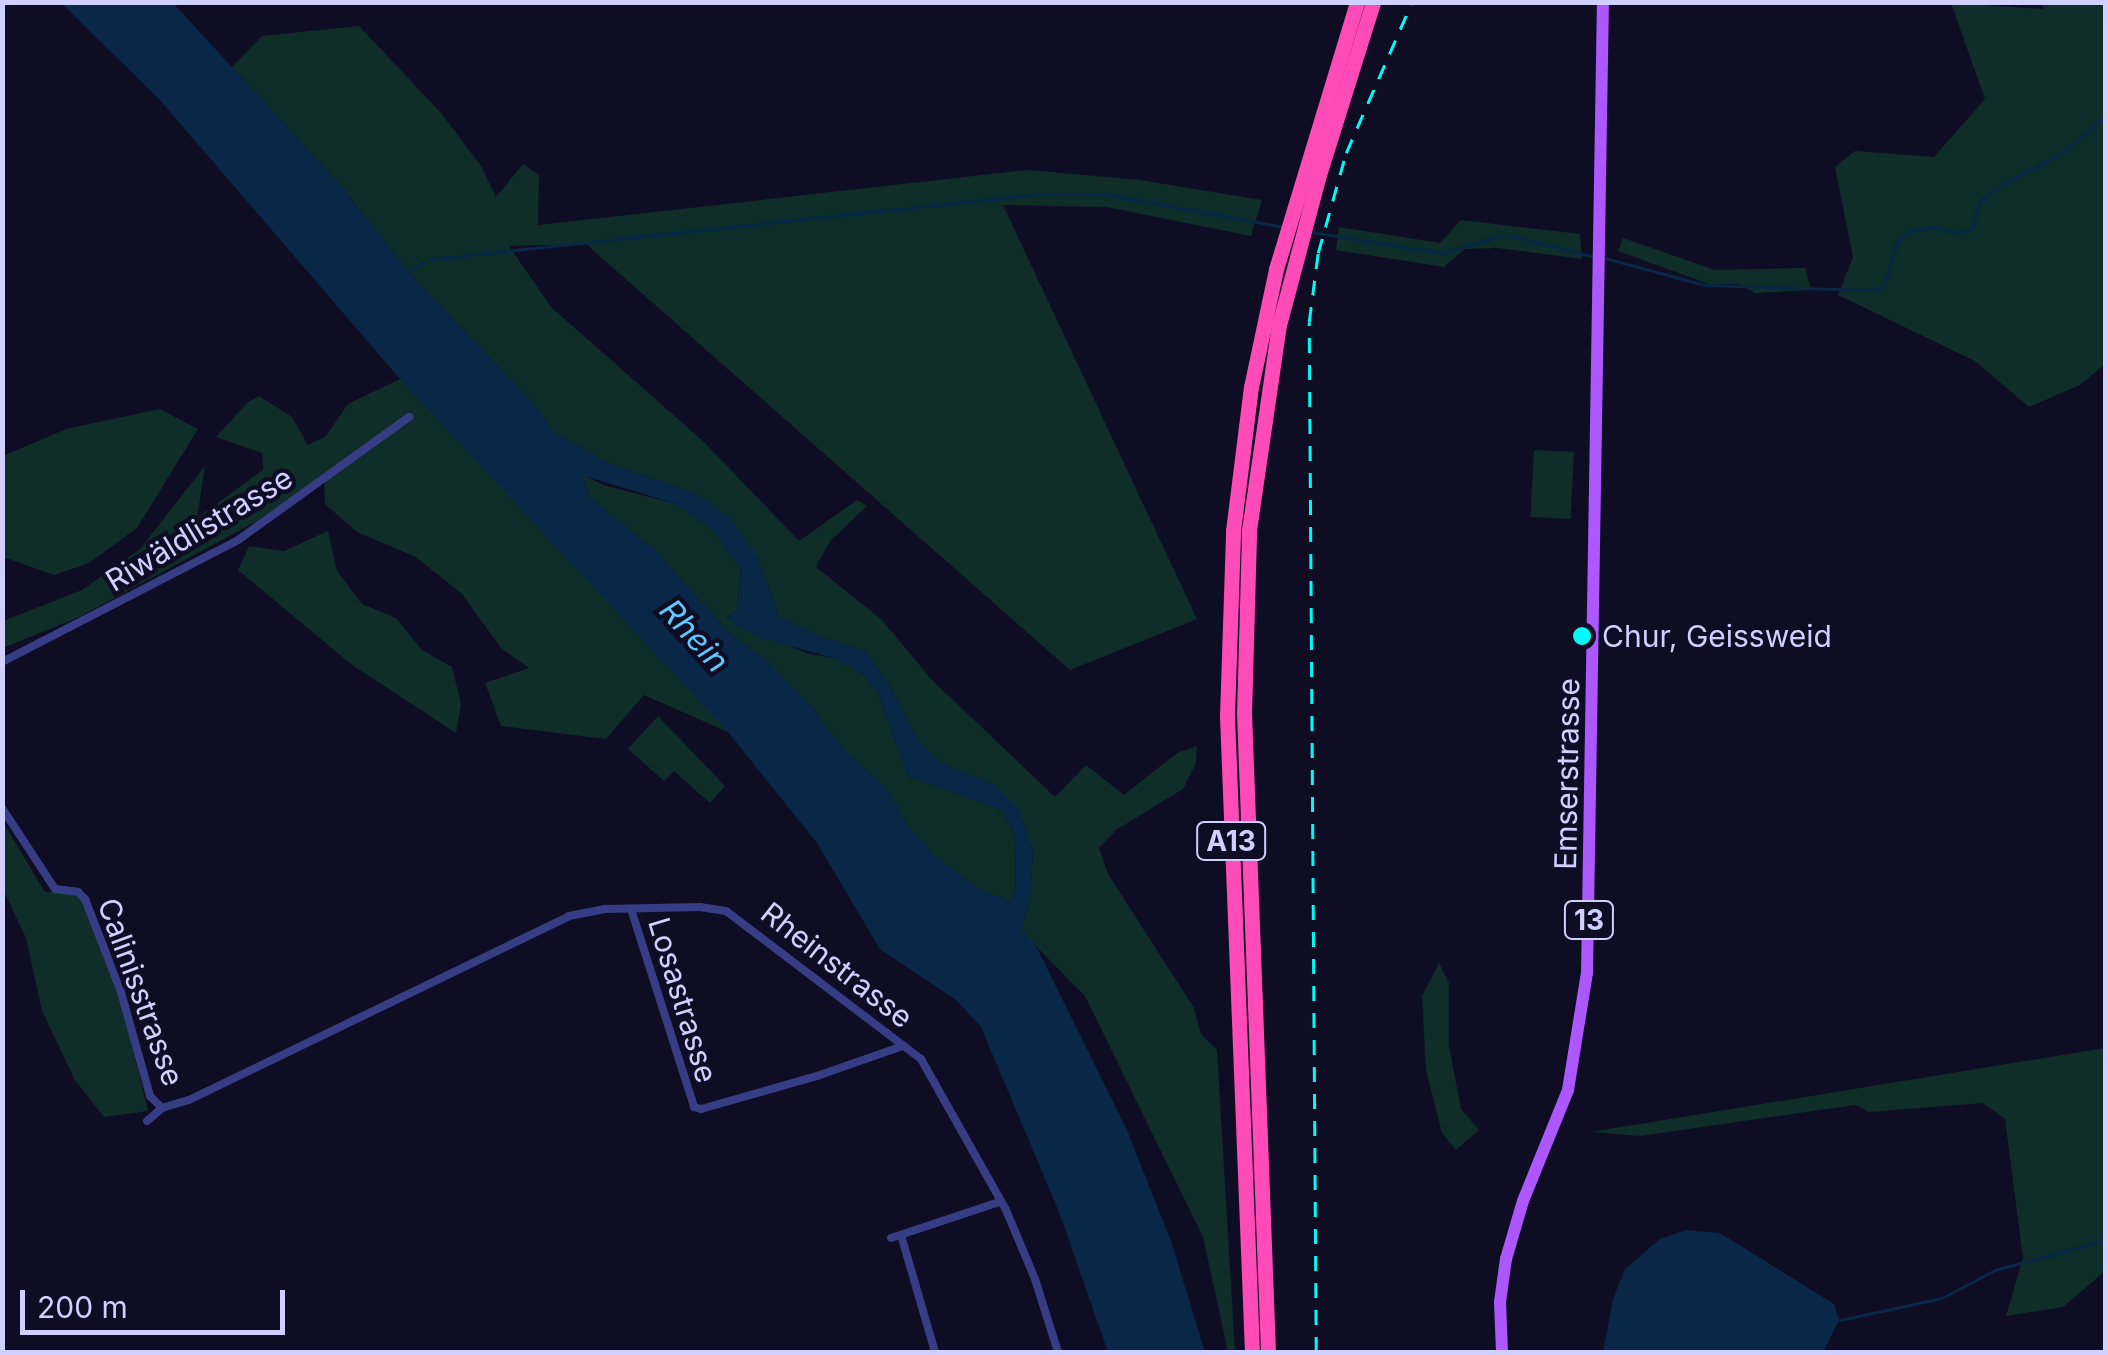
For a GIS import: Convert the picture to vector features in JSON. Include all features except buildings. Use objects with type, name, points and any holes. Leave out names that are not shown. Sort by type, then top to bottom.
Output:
[{"type":"highway","name":"A13","points":[[1252,1352],[1227,650],[1238,480],[1270,329],[1356,2]]},
{"type":"highway","name":"A13","points":[[1295,229],[1373,2]]},
{"type":"highway","name":"A13","points":[[1268,1352],[1243,684],[1254,483],[1270,329]]},
{"type":"main road","name":"Emserstrasse","points":[[1502,1352],[1500,1302],[1506,1260],[1523,1201],[1568,1090],[1587,973],[1604,2]]},
{"type":"street","name":"Riwäldlistrasse","points":[[2,662],[238,540],[409,417]]},
{"type":"street","name":"Calinisstrasse","points":[[2,808],[56,888],[78,892],[85,899],[121,992],[150,1096],[162,1108]]},
{"type":"street","name":"Rheinstrasse","points":[[147,1121],[162,1108],[189,1100],[570,916],[700,907],[733,914],[921,1059],[941,1088],[1000,1202],[1035,1279],[1058,1352]]},
{"type":"street","name":"Losastrasse","points":[[630,909],[692,1104],[705,1108],[904,1046]]},
{"type":"street","points":[[891,1238],[1000,1202]]},
{"type":"street","points":[[901,1235],[935,1352]]},
{"type":"green space","points":[[1951,3],[2043,9],[2044,3],[2105,3],[2105,364],[2080,385],[2029,407],[1975,361],[1838,295],[1853,257],[1835,167],[1855,151],[1934,157],[1985,99]]},
{"type":"green space","points":[[359,26],[441,113],[481,166],[496,197],[523,164],[539,175],[538,225],[1028,170],[1140,180],[1262,200],[1251,236],[1107,207],[1003,205],[1197,619],[1070,670],[586,244],[509,246],[551,307],[704,442],[799,541],[857,500],[867,506],[830,541],[816,567],[882,620],[932,680],[1055,797],[1086,765],[1124,795],[1177,753],[1197,746],[1196,763],[1183,789],[1116,830],[1099,848],[1108,874],[1194,1008],[1201,1034],[1217,1050],[1235,1352],[1228,1352],[1203,1237],[1085,996],[1021,931],[1030,900],[1033,851],[995,785],[941,763],[920,743],[887,681],[864,650],[824,638],[779,616],[757,556],[699,495],[606,462],[553,432],[535,405],[412,276],[336,180],[232,67],[262,36]]},
{"type":"green space","points":[[1461,220],[1580,234],[1582,259],[1498,248],[1465,249],[1444,267],[1336,250],[1339,227],[1440,243]]},
{"type":"green space","points":[[1623,238],[1715,270],[1805,268],[1811,290],[1755,293],[1739,284],[1709,284],[1618,251]]},
{"type":"green space","points":[[400,379],[728,732],[644,695],[606,739],[501,726],[485,683],[529,668],[501,648],[462,594],[416,557],[357,532],[325,504],[324,478],[255,522],[79,617],[3,648],[3,621],[82,590],[140,549],[205,466],[197,518],[263,470],[262,453],[216,437],[248,402],[259,396],[292,417],[308,445],[326,436],[348,404]]},
{"type":"green space","points":[[160,409],[198,429],[137,528],[89,563],[54,575],[3,557],[3,456],[66,429]]},
{"type":"green space","points":[[1534,450],[1574,452],[1570,519],[1530,517]]},
{"type":"green space","points":[[582,474],[603,485],[676,504],[714,531],[741,570],[737,610],[726,618],[806,653],[833,658],[863,674],[878,694],[908,776],[1002,810],[1016,837],[1015,890],[1010,901],[980,890],[935,856],[908,826],[887,789],[844,750],[811,706],[765,659],[729,633],[656,551],[590,498]]},
{"type":"green space","points":[[328,531],[337,571],[362,604],[396,618],[422,650],[452,667],[461,704],[456,733],[352,665],[238,570],[249,546],[284,551]]},
{"type":"green space","points":[[658,716],[725,786],[710,803],[674,771],[664,781],[628,749]]},
{"type":"green space","points":[[2,821],[45,892],[80,894],[94,915],[109,949],[148,1111],[104,1117],[75,1080],[42,1011],[26,938],[3,889]]},
{"type":"green space","points":[[1439,963],[1449,983],[1449,1046],[1461,1109],[1479,1130],[1456,1150],[1442,1133],[1426,1070],[1422,996]]},
{"type":"green space","points":[[2105,1048],[2105,1271],[2063,1307],[2006,1316],[2023,1258],[2005,1119],[1983,1103],[1869,1112],[1855,1105],[1640,1136],[1591,1132]]},
{"type":"water","name":"Rhein","points":[[61,3],[173,3],[336,180],[412,276],[535,405],[553,432],[606,462],[699,495],[733,521],[757,556],[779,616],[824,638],[864,650],[887,681],[920,743],[941,763],[995,785],[1019,809],[1033,851],[1030,900],[1021,931],[1036,946],[1127,1130],[1171,1241],[1205,1352],[1108,1352],[1059,1212],[981,1027],[956,1000],[880,949],[817,843],[728,732],[400,379],[159,99]],"holes":[[[582,475],[676,504],[714,531],[741,570],[737,610],[726,619],[758,637],[833,658],[863,674],[878,694],[908,776],[1002,810],[1016,837],[1015,890],[1010,901],[980,890],[935,856],[908,826],[887,789],[844,750],[811,706],[765,659],[729,633],[656,551],[590,498]]]},
{"type":"water","points":[[1686,1230],[1720,1233],[1834,1304],[1839,1320],[1823,1352],[1603,1352],[1613,1299],[1625,1269],[1660,1239]]},
{"type":"waterway","points":[[1605,258],[1705,285],[1878,290],[1884,286],[1897,243],[1909,231],[1934,227],[1958,233],[1972,228],[1979,203],[1994,189],[2064,152],[2106,115]]},
{"type":"waterway","points":[[431,259],[1029,195],[1110,195],[1284,227]]},
{"type":"waterway","points":[[1312,232],[1443,253],[1496,237],[1515,237],[1592,256]]},
{"type":"waterway","points":[[406,273],[423,263]]},
{"type":"waterway","points":[[1840,1320],[1942,1298],[1995,1270],[2106,1240]]},
{"type":"railway","points":[[1316,1352],[1309,322],[1318,253],[1346,153],[1412,2]]},
{"type":"place","name":"Chur, Geissweid","points":[[1582,636]]}]
